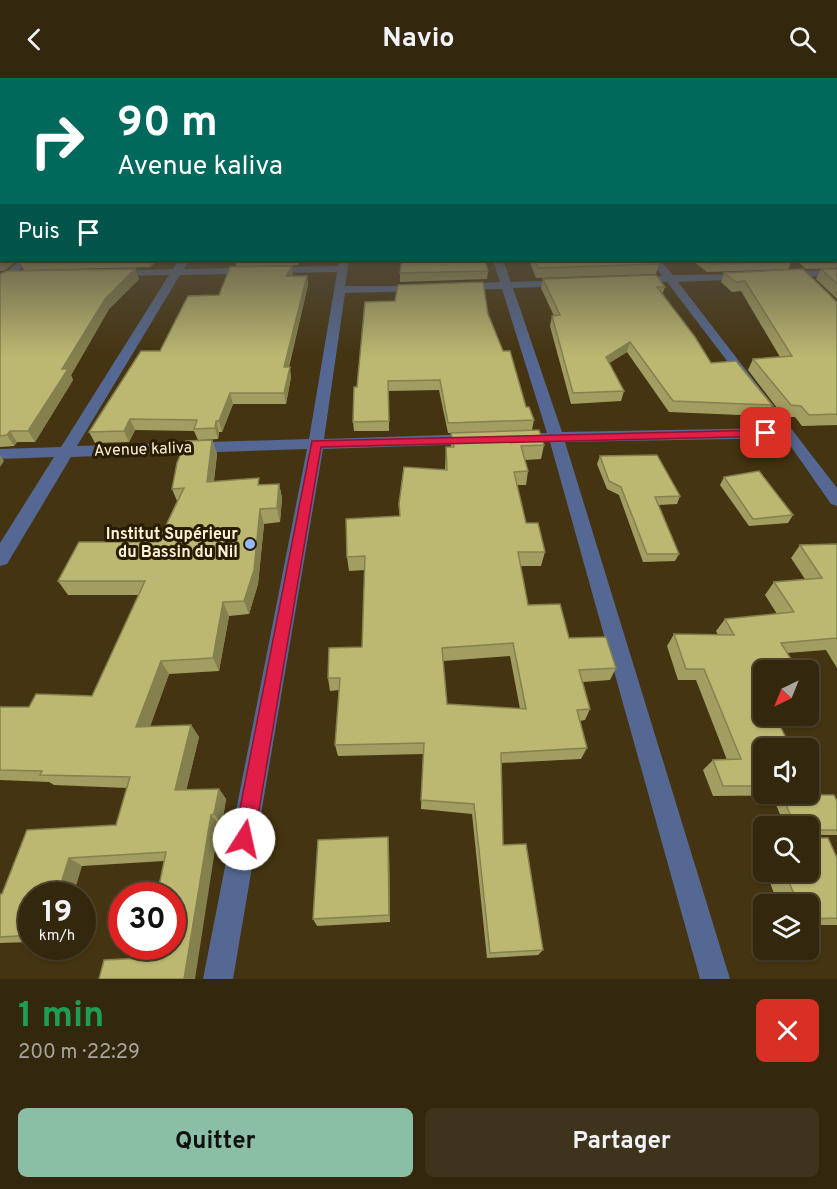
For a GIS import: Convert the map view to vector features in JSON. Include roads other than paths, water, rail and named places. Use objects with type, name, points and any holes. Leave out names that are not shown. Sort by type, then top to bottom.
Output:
[{"type":"street","points":[[98,274],[108,273]]},
{"type":"street","points":[[0,559],[176,273]]},
{"type":"street","points":[[218,979],[316,444],[341,273]]},
{"type":"street","points":[[502,273],[556,436],[716,979]]},
{"type":"street","points":[[665,273],[789,433],[837,500]]},
{"type":"street","points":[[623,281],[835,273]]},
{"type":"street","points":[[802,274],[816,288]]},
{"type":"street","points":[[2,278],[30,275]]},
{"type":"street","points":[[338,290],[576,283]]},
{"type":"street","name":"Avenue kaliva","points":[[0,454],[556,436],[789,433]]},
{"type":"place","name":"Institut Supérieur du Bassin du Nil","points":[[250,544]]}]
